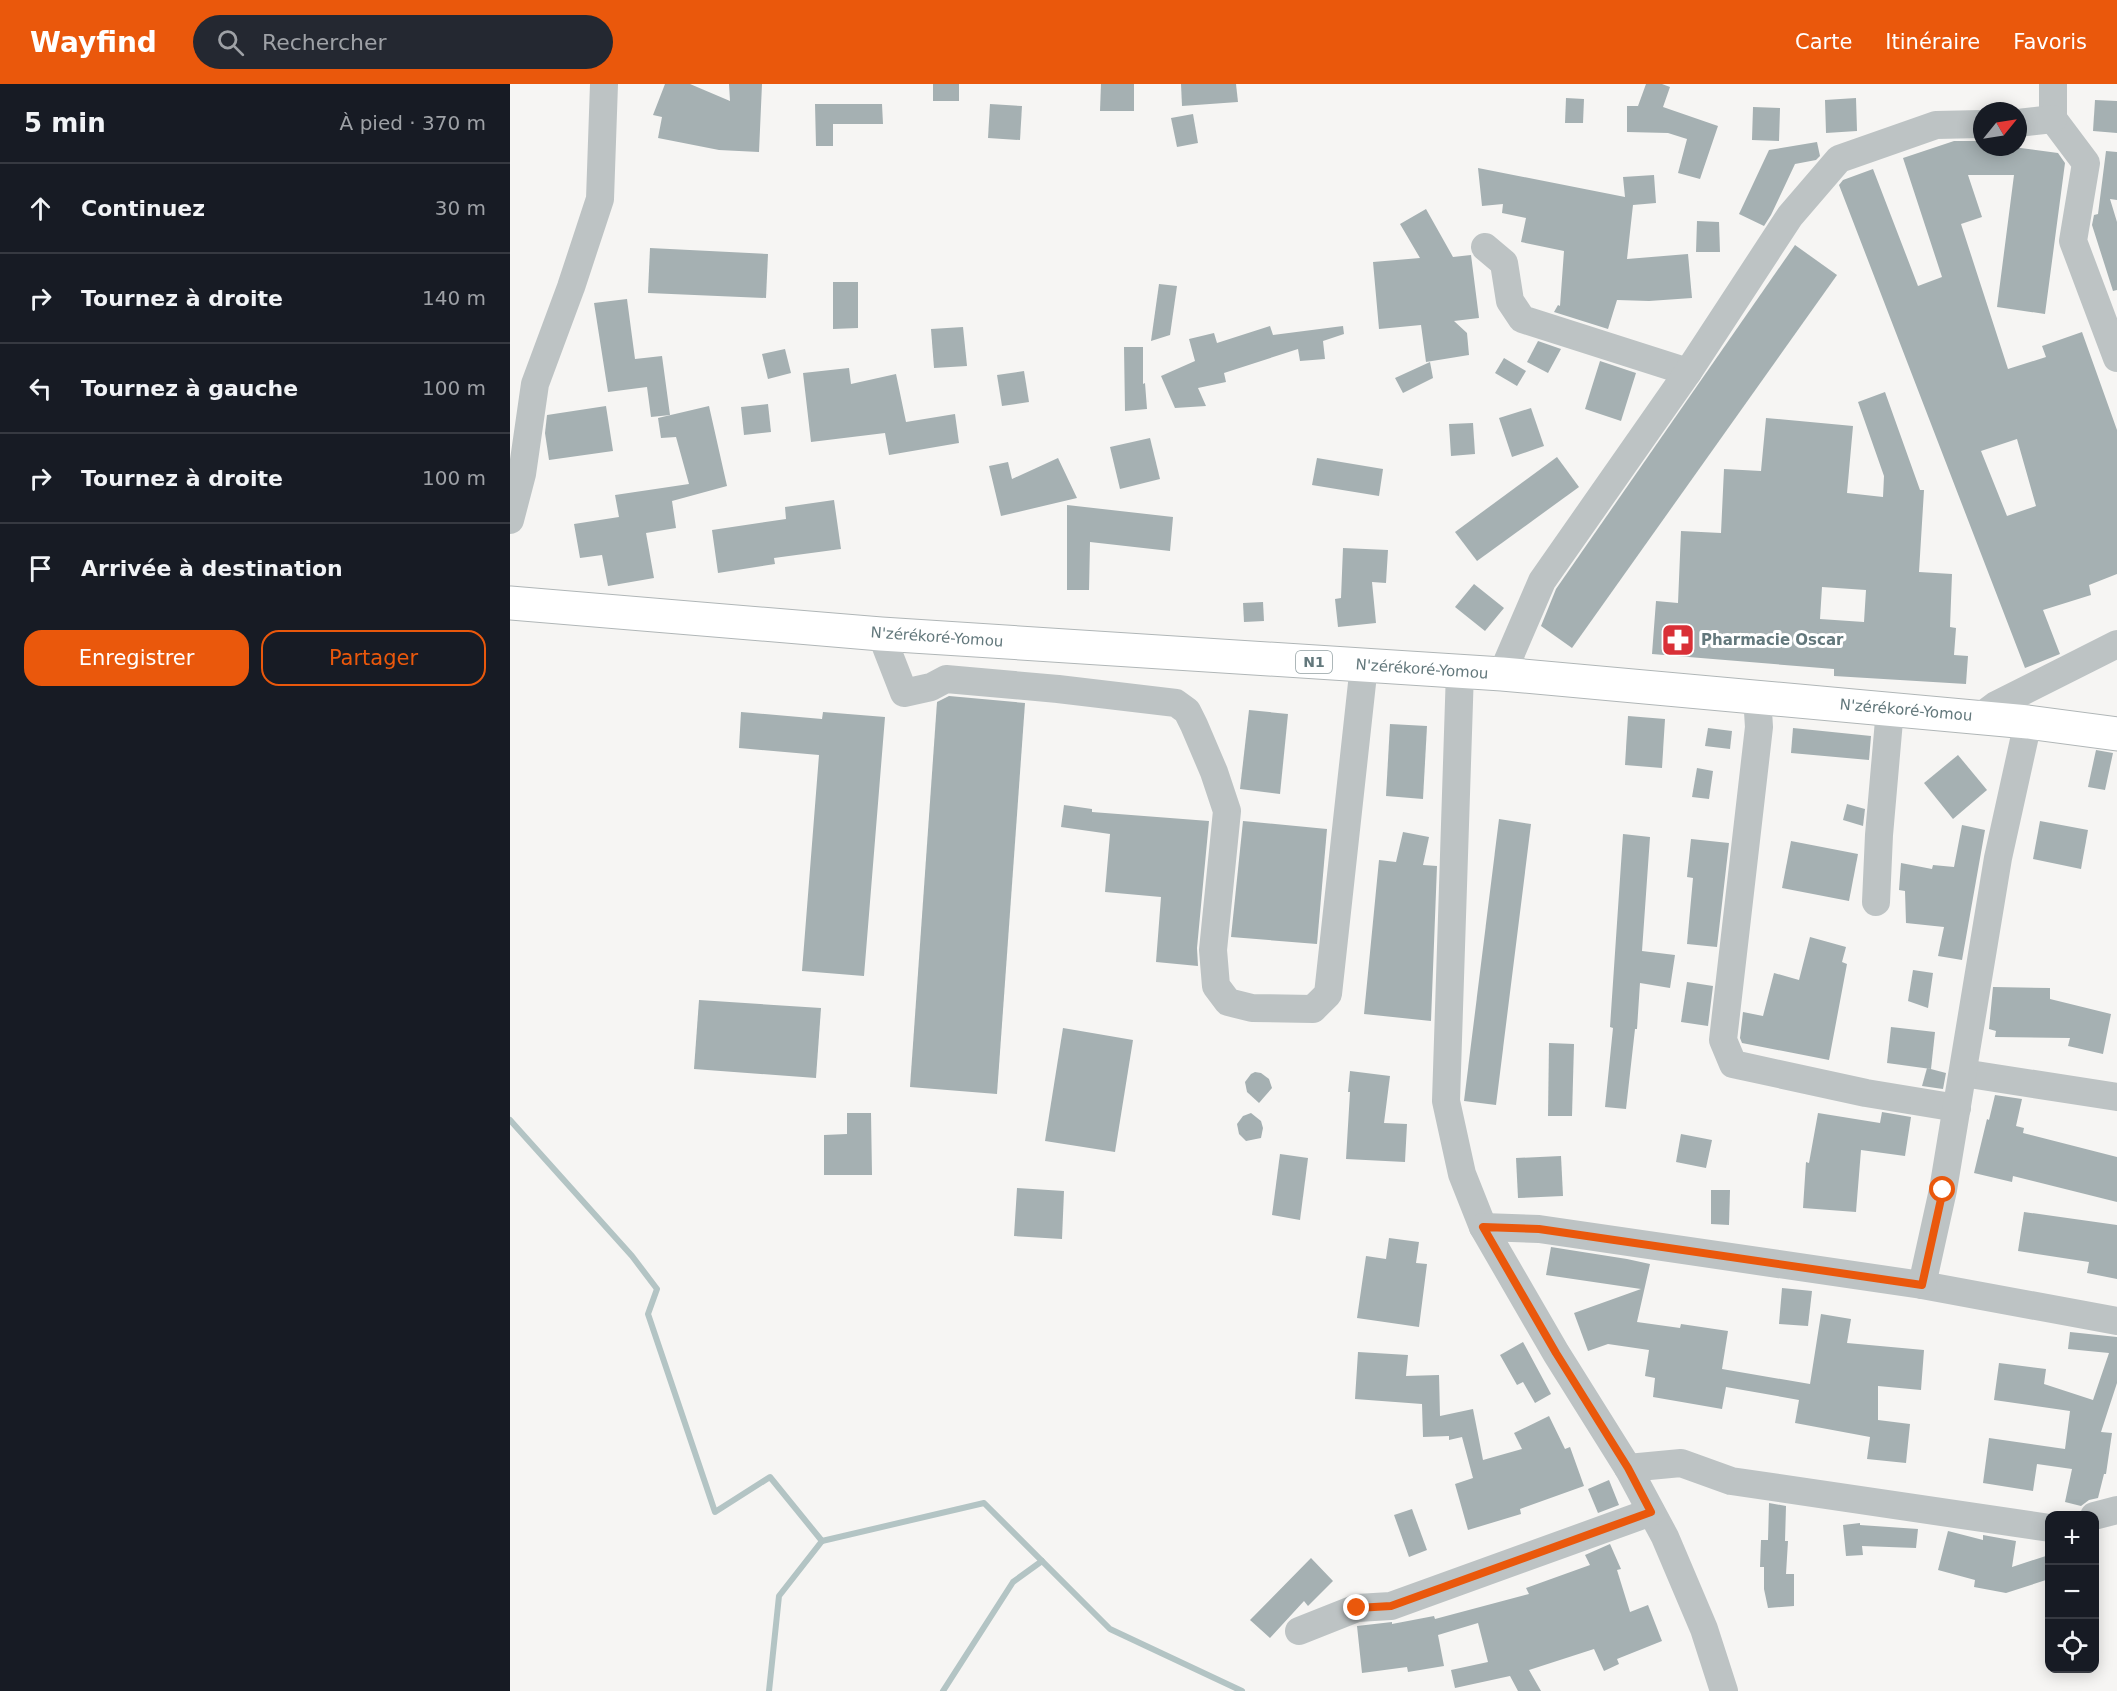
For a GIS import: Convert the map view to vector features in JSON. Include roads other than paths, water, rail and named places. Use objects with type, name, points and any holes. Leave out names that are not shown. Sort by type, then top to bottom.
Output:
[{"type":"highway","name":"N'zérékoré-Yomou","points":[[510,603],[880,634],[1502,674],[1980,717],[2117,734]]},
{"type":"street","points":[[510,520],[522,474],[535,384],[571,287],[600,199],[604,84]]},
{"type":"street","points":[[2053,84],[2053,119],[2086,164],[2073,241],[2117,358]]},
{"type":"street","points":[[2027,122],[2053,119]]},
{"type":"street","points":[[1502,674],[1542,581],[1688,372],[1790,216],[1839,159],[1936,125],[1973,124]]},
{"type":"street","points":[[1485,247],[1504,263],[1510,301],[1522,319],[1688,372]]},
{"type":"street","points":[[880,634],[904,693],[931,687],[946,679],[1176,703],[1187,711],[1214,772],[1227,811],[1213,950],[1216,986],[1228,1002],[1252,1008],[1313,1009],[1328,994],[1364,665]]},
{"type":"street","points":[[1980,717],[1996,705],[2117,644]]},
{"type":"street","points":[[1460,671],[1446,1101],[1462,1174],[1483,1227],[1556,1353],[1628,1468],[1665,1537],[1704,1629],[1724,1691]]},
{"type":"street","points":[[1757,696],[1759,727],[1723,1040],[1733,1064],[1866,1093],[1957,1108]]},
{"type":"street","points":[[1876,902],[1879,835],[1890,709]]},
{"type":"street","points":[[1922,1285],[1943,1190],[1998,858],[2028,722]]},
{"type":"street","points":[[1963,1073],[2117,1097]]},
{"type":"street","points":[[1483,1227],[1539,1229],[1922,1285],[2117,1322]]},
{"type":"street","points":[[1628,1468],[1681,1464],[1731,1481],[2045,1527]]},
{"type":"street","points":[[2099,1515],[2117,1510]]},
{"type":"street","points":[[1299,1631],[1357,1608],[1391,1606],[1651,1512]]},
{"type":"waterway","points":[[510,1120],[632,1256],[657,1289],[648,1314],[715,1512],[770,1477],[822,1541],[984,1503],[1110,1629],[1242,1691]]},
{"type":"waterway","points":[[769,1691],[779,1596],[822,1541]]},
{"type":"waterway","points":[[943,1691],[1013,1582],[1042,1561]]},
{"type":"place","name":"Pharmacie Oscar","points":[[1678,640]]}]
